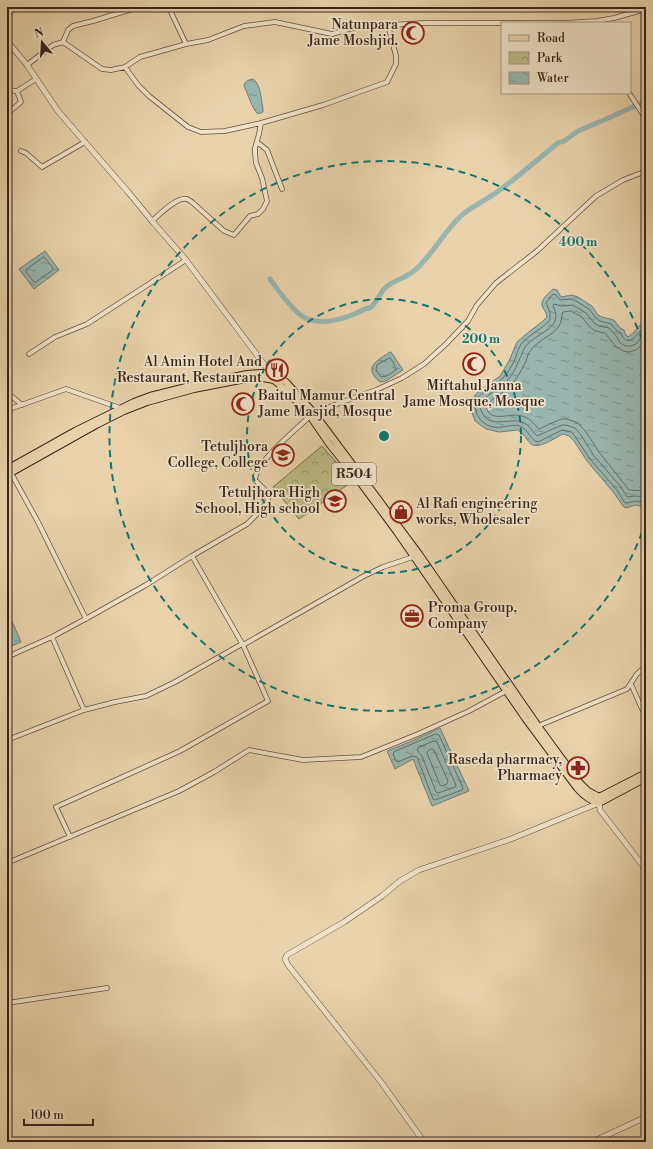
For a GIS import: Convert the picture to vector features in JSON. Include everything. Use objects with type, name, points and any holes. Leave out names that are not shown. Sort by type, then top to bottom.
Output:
[{"type":"main road","points":[[8,473],[75,431],[120,408],[150,396],[247,374],[261,373],[273,377]]},
{"type":"main road","name":"R504","points":[[8,473],[98,424],[124,411],[147,402],[194,389],[251,378],[273,377],[286,382],[370,487],[510,690],[579,782],[588,790],[596,802]]},
{"type":"main road","name":"R504","points":[[510,690],[525,718],[576,788],[584,796],[596,802]]},
{"type":"main road","points":[[596,802],[646,773]]},
{"type":"main road","points":[[596,802],[646,778]]},
{"type":"street","points":[[63,42],[68,30],[73,26],[139,7]]},
{"type":"street","points":[[167,7],[170,10],[186,44]]},
{"type":"street","points":[[598,22],[646,9]]},
{"type":"street","points":[[63,42],[102,69],[111,70],[125,67],[140,57],[186,44],[208,40],[244,26],[275,22],[332,34],[356,27],[424,23],[501,23]]},
{"type":"street","points":[[125,67],[138,85],[149,96],[188,127],[201,132],[225,131],[261,123],[323,105],[387,82],[396,64],[396,56],[388,25]]},
{"type":"street","points":[[7,41],[27,66],[58,111],[186,260],[273,377]]},
{"type":"street","points":[[27,66],[53,45],[63,42]]},
{"type":"street","points":[[7,90],[17,91],[36,79]]},
{"type":"street","points":[[7,114],[21,102],[17,91]]},
{"type":"street","points":[[631,94],[646,119]]},
{"type":"street","points":[[152,221],[166,208],[182,199],[187,199],[201,209],[224,231],[234,235],[250,216],[258,214],[263,209],[267,201],[262,178],[255,158],[255,148],[261,123]]},
{"type":"street","points":[[21,151],[26,153],[42,167],[85,142]]},
{"type":"street","points":[[257,142],[267,150],[282,189]]},
{"type":"street","points":[[7,657],[52,637],[86,619],[146,585],[247,524],[262,510],[268,500],[264,489],[255,480],[255,474],[275,448],[312,415],[376,390],[407,375],[424,364],[468,321],[477,306],[496,283],[538,251],[596,196],[623,180],[646,171]]},
{"type":"street","points":[[29,354],[55,337],[88,324],[186,260]]},
{"type":"street","points":[[7,410],[66,389],[120,408]]},
{"type":"street","points":[[7,396],[10,395],[22,405]]},
{"type":"street","points":[[8,473],[38,522],[86,619]]},
{"type":"street","points":[[70,837],[56,807],[180,751],[268,702],[243,645],[192,556]]},
{"type":"street","points":[[7,740],[84,710],[146,696],[243,645],[364,576],[383,567],[417,556]]},
{"type":"street","points":[[52,637],[84,710]]},
{"type":"street","points":[[538,726],[627,689],[636,674],[646,666]]},
{"type":"street","points":[[630,684],[646,718]]},
{"type":"street","points":[[7,863],[179,791],[214,772],[249,750],[303,760],[361,757],[418,734],[469,711],[510,690]]},
{"type":"street","points":[[424,1142],[381,1082],[288,965],[285,959],[287,956],[344,922],[382,896],[400,880],[419,870],[511,839],[596,802],[600,810],[646,870]]},
{"type":"street","points":[[7,1003],[106,988]]},
{"type":"street","points":[[592,1142],[603,1140],[646,1117]]},
{"type":"green space","points":[[322,446],[353,481],[299,519],[273,487]]},
{"type":"water","points":[[253,79],[256,81],[260,92],[263,112],[260,113],[255,111],[244,86],[247,81]]},
{"type":"water","points":[[45,251],[59,270],[34,289],[19,269]]},
{"type":"water","points":[[553,289],[557,290],[561,297],[572,295],[578,297],[592,306],[598,315],[614,320],[620,328],[624,330],[628,337],[646,320],[646,507],[635,505],[626,508],[623,506],[569,436],[563,434],[543,444],[534,445],[531,444],[518,430],[499,432],[486,429],[475,421],[470,407],[473,398],[478,392],[500,376],[509,361],[517,342],[547,317],[542,303]]},
{"type":"water","points":[[390,352],[403,370],[386,381],[380,382],[372,372],[372,368],[377,361]]},
{"type":"water","points":[[7,610],[21,642],[7,648]]},
{"type":"water","points":[[440,728],[469,791],[432,806],[413,759],[395,769],[387,751]]},
{"type":"waterway","points":[[270,279],[293,309],[309,320],[334,320],[351,316],[370,308],[388,285],[411,273],[421,265],[455,222],[470,209],[505,186],[558,143],[564,141],[578,131],[646,101]]},
{"type":"place","name":"Natunpara Jame Moshjid.","points":[[413,33]]},
{"type":"place","name":"Miftahul Janna Jame Mosque, Mosque","points":[[474,364]]},
{"type":"place","name":"Al Amin Hotel And Restaurant, Restaurant","points":[[277,370]]},
{"type":"place","name":"Baitul Mamur Central Jame Masjid, Mosque","points":[[243,404]]},
{"type":"place","name":"Tetuljhora College, College","points":[[283,455]]},
{"type":"place","name":"Tetuljhora High School, High school","points":[[335,501]]},
{"type":"place","name":"Al Rafi engineering works, Wholesaler","points":[[401,512]]},
{"type":"place","name":"Proma Group, Company","points":[[412,616]]},
{"type":"place","name":"Raseda pharmacy, Pharmacy","points":[[578,768]]}]
